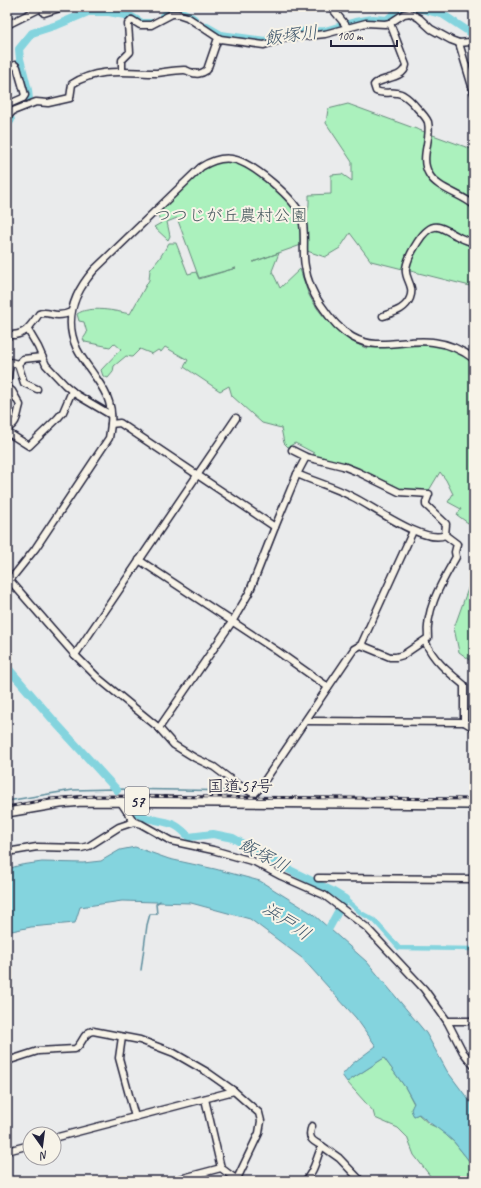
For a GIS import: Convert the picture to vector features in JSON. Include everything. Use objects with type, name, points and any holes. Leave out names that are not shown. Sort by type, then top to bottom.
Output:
[{"type":"highway","name":"国道57号","points":[[7,812],[60,803],[82,801],[254,798],[474,804]]},
{"type":"street","points":[[7,25],[43,8],[44,13],[64,7]]},
{"type":"street","points":[[331,7],[348,28]]},
{"type":"street","points":[[122,71],[122,60],[130,52],[128,24],[130,21],[140,25],[151,25],[172,14],[178,14],[186,17],[220,38],[264,45],[289,37],[325,34],[366,23],[390,23],[404,14],[410,13],[419,18],[431,29],[451,40],[470,42],[474,44]]},
{"type":"street","points":[[390,23],[406,65],[401,74],[376,83],[374,85],[376,91],[380,93],[396,93],[402,95],[423,114],[428,122],[424,160],[428,174],[437,183],[468,200],[474,205]]},
{"type":"street","points":[[7,117],[13,111],[36,102],[48,103],[70,98],[72,84],[78,80],[106,72],[122,71],[155,73],[186,70],[191,73],[200,74],[207,70],[217,41],[220,38]]},
{"type":"street","points":[[459,42],[474,93]]},
{"type":"street","points":[[7,65],[10,67],[15,65],[17,67],[25,95],[23,98],[7,105]]},
{"type":"street","points":[[413,531],[362,645],[354,649],[254,798],[214,767],[174,745],[159,728],[98,678],[75,655],[8,581],[35,549],[109,438],[111,414],[109,402],[77,349],[72,335],[71,312],[80,288],[86,280],[150,216],[201,167],[216,160],[231,158],[241,161],[256,170],[291,200],[298,209],[302,218],[304,231],[304,266],[310,287],[320,304],[341,329],[352,337],[363,342],[376,345],[432,342],[448,344],[461,350],[474,359]]},
{"type":"street","points":[[383,316],[398,311],[404,307],[409,298],[411,286],[406,273],[406,268],[416,245],[422,236],[431,228],[439,227],[474,243]]},
{"type":"street","points":[[7,334],[18,334],[28,330],[41,313],[45,312],[61,315],[71,312]]},
{"type":"street","points":[[28,330],[46,365],[72,391],[111,414]]},
{"type":"street","points":[[18,364],[23,360],[42,358]]},
{"type":"street","points":[[7,384],[10,362],[18,364]]},
{"type":"street","points":[[18,364],[24,383],[37,389]]},
{"type":"street","points":[[7,387],[12,391],[20,404],[16,420],[12,426],[7,428]]},
{"type":"street","points":[[7,432],[29,446],[54,423],[63,412],[72,391]]},
{"type":"street","points":[[75,655],[236,418]]},
{"type":"street","points":[[111,424],[120,422],[275,527]]},
{"type":"street","points":[[292,450],[306,457],[343,466],[399,492],[429,494],[426,505],[446,524],[445,535]]},
{"type":"street","points":[[159,728],[232,622],[249,593],[297,474],[306,457]]},
{"type":"street","points":[[297,474],[352,496],[413,531],[440,537],[445,535]]},
{"type":"street","points":[[362,645],[390,657],[396,658],[428,638],[427,623],[430,609],[456,557],[455,552],[457,544],[445,535]]},
{"type":"street","points":[[139,560],[277,651],[328,687]]},
{"type":"street","points":[[425,641],[429,651],[439,664],[464,684],[464,722]]},
{"type":"street","points":[[306,721],[464,722],[474,728]]},
{"type":"street","points":[[120,801],[134,822]]},
{"type":"street","points":[[7,852],[37,847],[82,848],[89,846],[120,827],[134,822],[141,824],[170,841],[213,850],[255,862],[281,876],[324,895],[366,927],[424,989],[447,1021],[462,1052],[474,1066]]},
{"type":"street","points":[[318,878],[474,879]]},
{"type":"street","points":[[447,1021],[474,1021]]},
{"type":"street","points":[[7,1061],[38,1051],[74,1049],[78,1047],[89,1031],[104,1032],[140,1040],[174,1053],[207,1072],[234,1091],[259,1113],[261,1121],[259,1133],[236,1180],[221,1168],[205,1099]]},
{"type":"street","points":[[122,1037],[120,1058],[135,1117]]},
{"type":"street","points":[[62,1136],[234,1091]]},
{"type":"street","points":[[312,1126],[310,1133],[311,1138],[339,1158],[361,1181]]},
{"type":"street","points":[[305,1181],[311,1175],[322,1146]]},
{"type":"street","points":[[7,1151],[22,1147]]},
{"type":"street","points":[[172,1181],[221,1168]]},
{"type":"green space","name":"つつじが丘農村公園","points":[[348,104],[474,150],[474,287],[371,261],[350,233],[340,248],[325,257],[304,250],[304,244],[253,262],[279,253],[272,271],[280,288],[300,269],[308,293],[318,309],[340,333],[357,344],[366,348],[434,345],[460,351],[474,363],[474,518],[468,523],[457,515],[461,509],[448,502],[453,494],[440,472],[428,492],[399,491],[313,457],[314,453],[295,443],[288,447],[284,443],[281,428],[262,423],[232,396],[229,386],[220,391],[184,367],[188,360],[165,347],[161,352],[158,350],[152,354],[140,349],[132,357],[126,356],[114,366],[113,372],[108,378],[103,376],[101,370],[121,349],[114,343],[110,347],[85,342],[83,339],[87,333],[84,322],[79,321],[77,314],[82,311],[96,309],[130,314],[149,280],[150,270],[169,243],[176,243],[188,274],[196,272],[199,279],[236,268],[199,278],[177,218],[167,222],[170,236],[168,240],[154,227],[161,223],[156,210],[201,167],[216,160],[241,161],[291,200],[302,217],[308,210],[309,195],[331,194],[331,175],[342,174],[352,181],[352,162],[326,123],[328,109]]},
{"type":"green space","points":[[474,572],[473,662],[459,652],[454,628]]},
{"type":"green space","points":[[384,1058],[405,1087],[414,1104],[411,1109],[414,1116],[418,1114],[429,1124],[438,1128],[454,1142],[474,1167],[474,1181],[434,1181],[414,1155],[407,1137],[398,1128],[375,1118],[373,1111],[347,1082]]},
{"type":"water","name":"浜戸川","points":[[135,847],[169,859],[260,881],[313,914],[367,962],[426,1033],[447,1071],[474,1107],[474,1167],[450,1138],[419,1114],[414,1116],[411,1110],[414,1103],[405,1087],[384,1058],[347,1082],[342,1075],[352,1064],[376,1046],[356,1018],[302,958],[250,919],[191,903],[122,901],[80,907],[75,923],[31,927],[7,932],[7,869],[42,862],[83,863],[101,861],[120,850]]},
{"type":"waterway","name":"飯塚川","points":[[207,27],[221,35],[265,41],[291,32],[325,31],[355,22],[373,19],[387,20],[396,12],[408,7],[442,14],[474,35]]},
{"type":"waterway","name":"飯塚川","points":[[163,16],[172,11],[179,11],[194,19]]},
{"type":"waterway","name":"飯塚川","points":[[7,125],[11,120],[8,111],[9,108],[29,100],[19,49],[32,33],[57,25],[88,12],[109,12],[130,16],[142,23],[151,23]]},
{"type":"waterway","name":"飯塚川","points":[[7,667],[117,790]]},
{"type":"waterway","points":[[7,801],[73,790],[115,789],[243,791]]},
{"type":"waterway","points":[[274,806],[474,809]]},
{"type":"waterway","name":"飯塚川","points":[[134,810],[138,814],[147,818],[175,825],[189,837],[213,834],[233,838],[345,899],[329,928],[322,936]]},
{"type":"waterway","points":[[327,875],[398,876]]},
{"type":"waterway","points":[[345,899],[361,913],[374,920],[399,948],[474,949]]},
{"type":"waterway","points":[[141,970],[147,925],[150,914],[157,914],[156,904],[160,901]]},
{"type":"railway","points":[[7,807],[50,799],[96,796],[474,799]]}]
